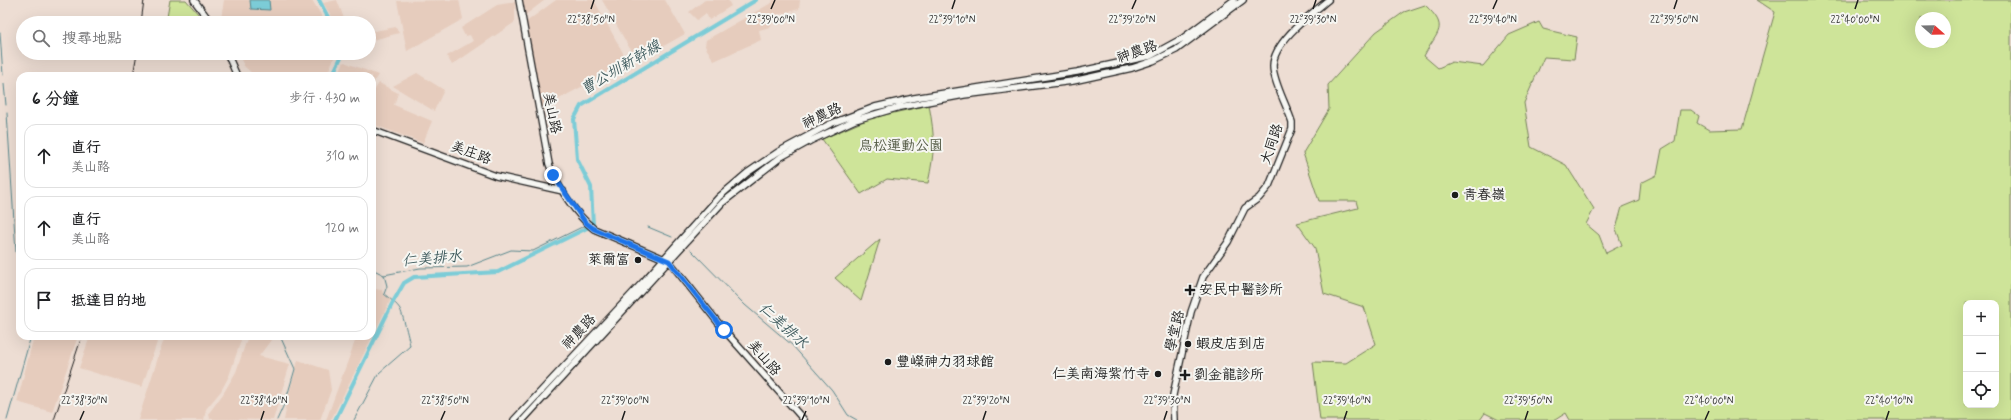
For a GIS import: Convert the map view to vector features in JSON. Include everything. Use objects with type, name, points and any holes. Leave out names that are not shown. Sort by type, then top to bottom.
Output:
[{"type":"street","points":[[194,0],[206,16]]},
{"type":"street","name":"美山路","points":[[519,0],[549,164],[553,175],[563,191],[585,222],[594,229],[666,260],[724,330],[804,420]]},
{"type":"street","name":"神農路","points":[[523,420],[666,260],[719,197],[748,173],[778,152],[830,124],[876,107],[914,98],[1077,72],[1150,56],[1183,38],[1234,0]]},
{"type":"street","name":"神農路","points":[[514,420],[722,203],[781,158],[833,130],[877,113],[915,103],[1073,81],[1153,62],[1170,53],[1243,0]]},
{"type":"street","name":"大同路","points":[[1219,254],[1228,242],[1245,208],[1259,198],[1270,186],[1292,129],[1292,122],[1276,77],[1274,62],[1287,37],[1303,20],[1328,0]]},
{"type":"street","points":[[229,60],[235,72]]},
{"type":"street","name":"美庄路","points":[[376,131],[496,176],[563,191]]},
{"type":"street","name":"學堂路","points":[[1174,420],[1173,395],[1191,312],[1206,271],[1219,254]]},
{"type":"shaded area","points":[[224,0],[312,0],[322,16],[221,16]]},
{"type":"shaded area","points":[[337,0],[343,16],[331,16],[323,3]]},
{"type":"shaded area","points":[[459,0],[463,19],[407,51],[397,1]]},
{"type":"shaded area","points":[[522,0],[545,0],[524,16]]},
{"type":"shaded area","points":[[556,0],[594,0],[628,62],[542,108],[526,22]]},
{"type":"shaded area","points":[[602,0],[665,0],[685,34],[637,61]]},
{"type":"shaded area","points":[[705,0],[728,0],[731,6],[709,20],[706,13],[697,20],[689,12]]},
{"type":"shaded area","points":[[772,0],[800,0],[799,9],[777,15],[770,27],[759,30],[761,40],[714,61],[705,46],[706,40],[773,2]]},
{"type":"shaded area","points":[[515,2],[515,22],[452,65],[447,56],[473,41],[470,35],[465,36],[461,28],[497,5]]},
{"type":"shaded area","points":[[396,27],[399,33],[376,39],[376,31]]},
{"type":"shaded area","points":[[241,60],[333,60],[328,72],[251,72],[244,66]]},
{"type":"shaded area","points":[[344,62],[370,72],[339,72]]},
{"type":"shaded area","points":[[417,73],[444,90],[434,111],[393,86]]},
{"type":"shaded area","points":[[379,83],[398,93],[394,105],[432,121],[423,143],[376,125],[376,88]]},
{"type":"shaded area","points":[[376,289],[382,290],[383,293],[391,299],[376,329]]},
{"type":"shaded area","points":[[33,340],[77,340],[52,412],[17,402]]},
{"type":"shaded area","points":[[89,340],[158,340],[142,387],[79,368]]},
{"type":"shaded area","points":[[164,340],[241,340],[229,376],[221,391],[206,409],[204,420],[138,420]]},
{"type":"shaded area","points":[[247,340],[271,340],[259,356],[290,364],[273,420],[210,419],[209,413],[223,394],[236,372]]},
{"type":"shaded area","points":[[356,340],[371,340],[331,420],[326,420]]},
{"type":"shaded area","points":[[298,360],[328,370],[331,390],[320,420],[284,420],[285,409]]},
{"type":"green space","points":[[170,0],[186,0],[200,16],[167,16]]},
{"type":"green space","points":[[1757,0],[2011,0],[2011,420],[1570,420],[1566,413],[1555,420],[1499,420],[1485,413],[1480,420],[1320,420],[1313,362],[1346,363],[1376,344],[1364,307],[1324,294],[1315,248],[1297,223],[1358,208],[1356,201],[1319,201],[1303,153],[1329,109],[1328,85],[1376,32],[1404,12],[1425,5],[1437,19],[1439,30],[1424,56],[1438,68],[1452,62],[1483,66],[1509,35],[1539,22],[1543,29],[1577,37],[1574,59],[1544,57],[1524,103],[1531,147],[1566,165],[1594,209],[1586,224],[1599,235],[1606,253],[1622,245],[1616,229],[1622,207],[1639,200],[1641,183],[1657,175],[1662,149],[1675,141],[1680,110],[1691,110],[1699,116],[1697,123],[1709,130],[1742,129],[1775,12]]},
{"type":"green space","name":"鳥松運動公園","points":[[929,105],[933,144],[932,162],[928,183],[887,179],[861,194],[822,139],[871,118]]},
{"type":"green space","points":[[880,239],[861,301],[835,278]]},
{"type":"water","points":[[250,0],[269,0],[270,10],[251,9]]},
{"type":"waterway","points":[[319,0],[327,16]]},
{"type":"waterway","name":"仁美排水","points":[[376,337],[404,283],[414,277],[498,272],[593,225],[591,187],[577,159],[574,119],[581,106],[756,0]]},
{"type":"waterway","points":[[0,33],[3,75]]},
{"type":"waterway","points":[[334,72],[340,60]]},
{"type":"waterway","points":[[4,84],[6,105]]},
{"type":"waterway","points":[[7,113],[16,252]]},
{"type":"waterway","name":"仁美排水","points":[[376,271],[384,275],[420,268],[467,267],[511,250],[533,251],[584,226]]},
{"type":"waterway","name":"仁美排水","points":[[648,227],[672,237]]},
{"type":"waterway","name":"仁美排水","points":[[691,250],[745,305],[792,345],[832,390],[848,415],[857,420]]},
{"type":"waterway","points":[[354,420],[379,373],[410,346],[400,309],[384,294],[387,286],[384,275]]},
{"type":"waterway","points":[[7,420],[30,340]]},
{"type":"waterway","points":[[277,420],[286,400],[295,369],[282,340]]},
{"type":"waterway","name":"仁美排水","points":[[335,420],[374,340]]},
{"type":"railway","points":[[142,16],[144,0]]},
{"type":"railway","points":[[134,72],[136,60]]},
{"type":"railway","points":[[54,420],[81,340]]},
{"type":"place","name":"青春嶺","points":[[1455,195]]},
{"type":"place","name":"萊爾富","points":[[638,260]]},
{"type":"place","name":"安民中醫診所","points":[[1190,290]]},
{"type":"place","name":"蝦皮店到店","points":[[1188,344]]},
{"type":"place","name":"豐嶸神力羽球館","points":[[888,362]]},
{"type":"place","name":"仁美南海紫竹寺","points":[[1158,374]]},
{"type":"place","name":"劉金龍診所","points":[[1185,375]]},
{"type":"route","points":[[553,175],[585,222],[594,229],[669,261],[724,330]]},
{"type":"water label","name":"曹公圳新幹線","points":[[621,68]]}]
